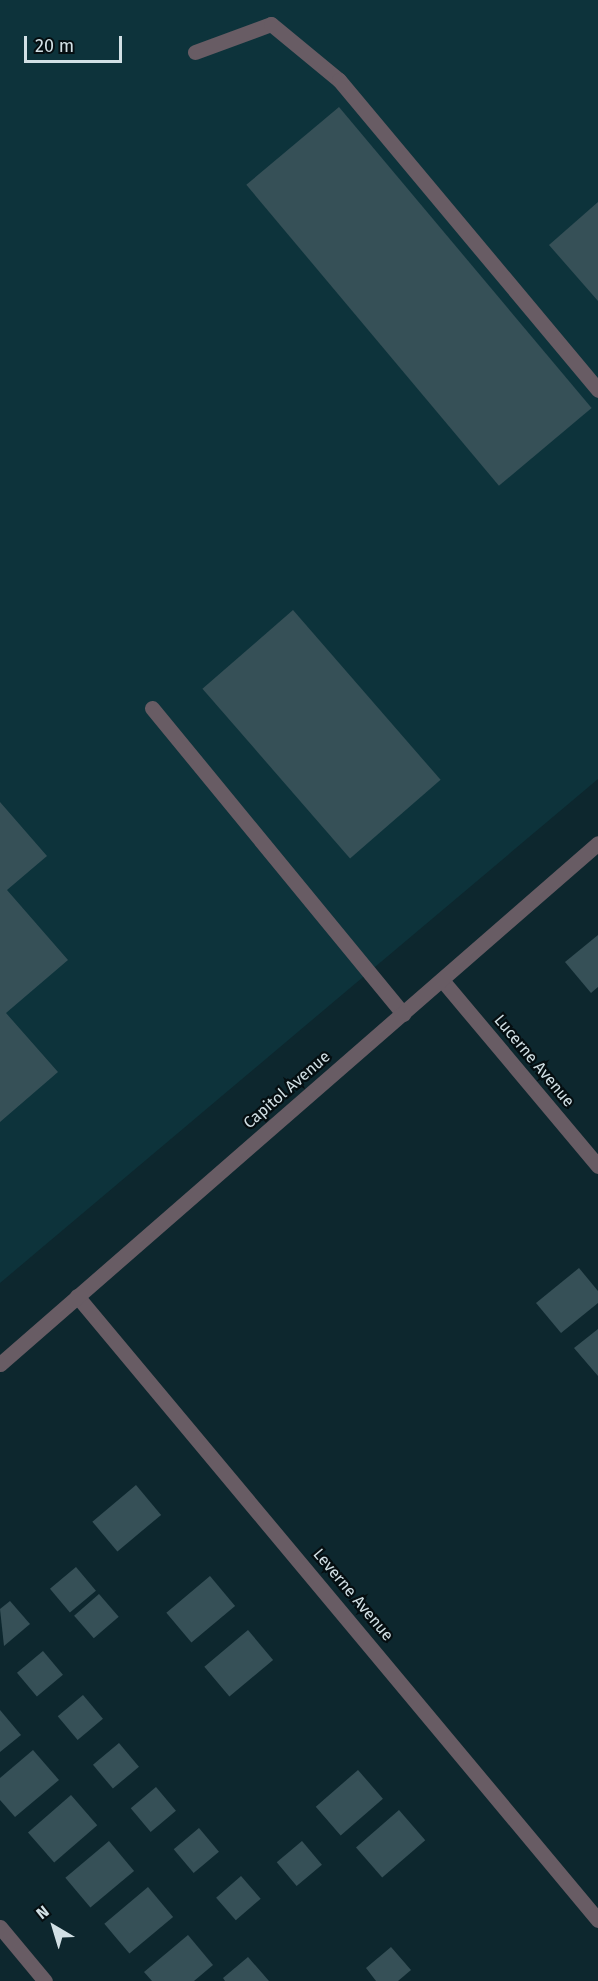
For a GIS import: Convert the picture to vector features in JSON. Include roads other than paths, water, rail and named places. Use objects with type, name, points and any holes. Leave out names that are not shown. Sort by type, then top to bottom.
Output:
[{"type":"street","points":[[195,52],[271,24],[339,80],[598,390]]},
{"type":"street","points":[[153,708],[403,1014]]},
{"type":"street","name":"Capitol Avenue","points":[[0,1364],[598,843]]},
{"type":"street","name":"Lucerne Avenue","points":[[442,980],[598,1166]]},
{"type":"street","name":"Leverne Avenue","points":[[77,1296],[598,1920]]},
{"type":"street","points":[[0,1927],[45,1981]]}]
